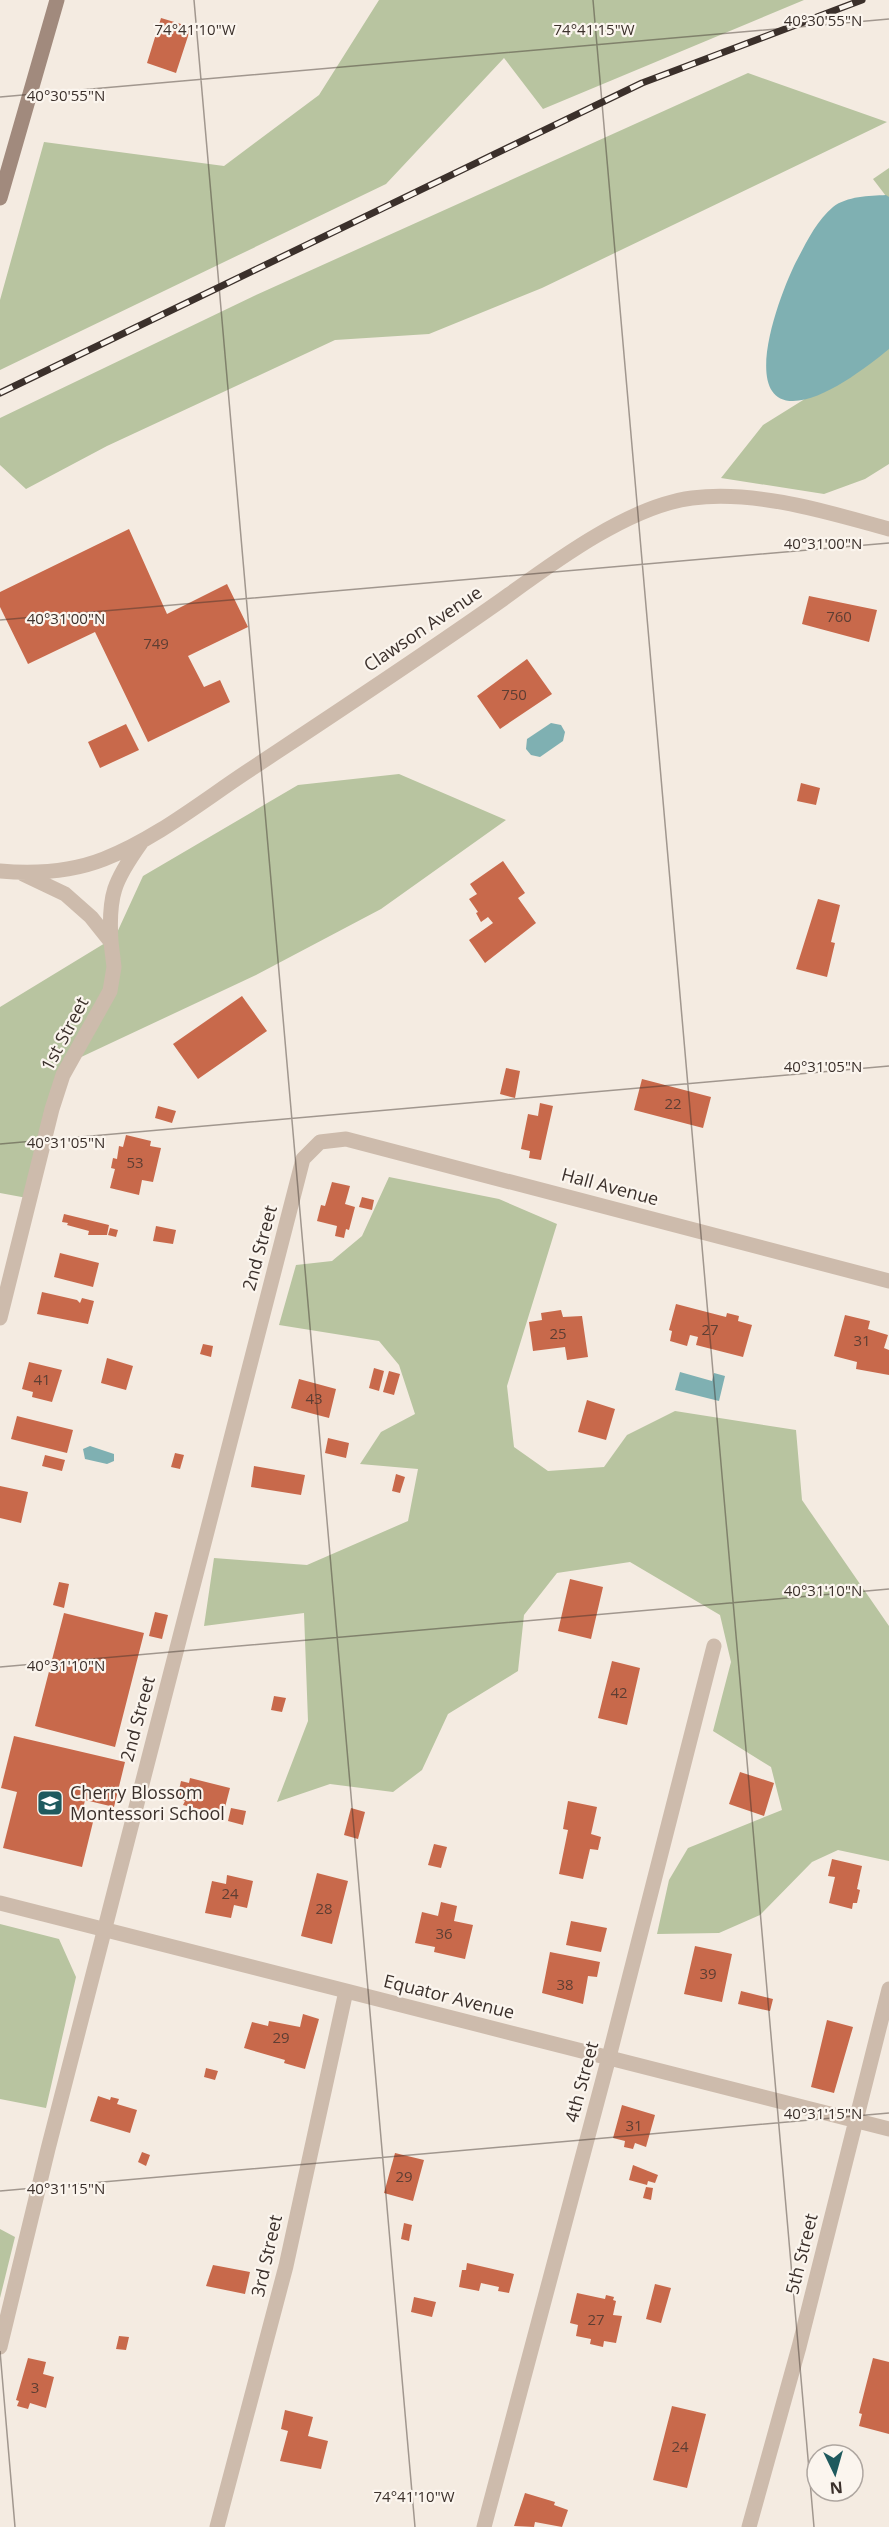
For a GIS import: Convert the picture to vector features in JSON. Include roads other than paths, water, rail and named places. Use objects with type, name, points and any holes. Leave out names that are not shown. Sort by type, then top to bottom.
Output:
[{"type":"street","points":[[0,198],[57,0]]},
{"type":"street","name":"Clawson Avenue","points":[[0,871],[20,873],[80,866],[104,859],[143,840],[328,718],[536,575],[640,512],[691,498],[729,497],[776,502],[889,529]]},
{"type":"street","name":"1st Street","points":[[0,1318],[52,1109],[63,1075],[110,991],[114,967],[110,915],[114,889],[119,874],[143,840]]},
{"type":"street","points":[[20,873],[65,894],[91,917],[111,942]]},
{"type":"street","name":"Hall Avenue","points":[[320,1142],[346,1139],[889,1281]]},
{"type":"street","name":"2nd Street","points":[[0,2347],[104,1929],[303,1159],[320,1142]]},
{"type":"street","name":"4th Street","points":[[484,2527],[609,2057],[714,1646]]},
{"type":"street","name":"Equator Avenue","points":[[0,1902],[889,2129]]},
{"type":"street","name":"5th Street","points":[[749,2527],[799,2347],[854,2120],[889,1989]]},
{"type":"street","name":"3rd Street","points":[[217,2527],[286,2266],[346,1991]]},
{"type":"water","points":[[886,195],[889,197],[889,349],[844,382],[818,395],[805,400],[793,401],[777,396],[768,382],[766,363],[769,340],[783,292],[804,246],[822,218],[839,203],[858,197]]},
{"type":"water","points":[[551,723],[561,725],[565,732],[563,741],[540,757],[531,755],[526,749],[527,739]]},
{"type":"water","points":[[680,1372],[712,1381],[714,1373],[725,1376],[719,1401],[675,1390]]},
{"type":"water","points":[[90,1446],[114,1454],[114,1461],[107,1464],[85,1459],[83,1449]]},
{"type":"railway","points":[[0,393],[642,83],[862,0]]},
{"type":"place","name":"Cherry Blossom Montessori School","points":[[50,1803]]}]
